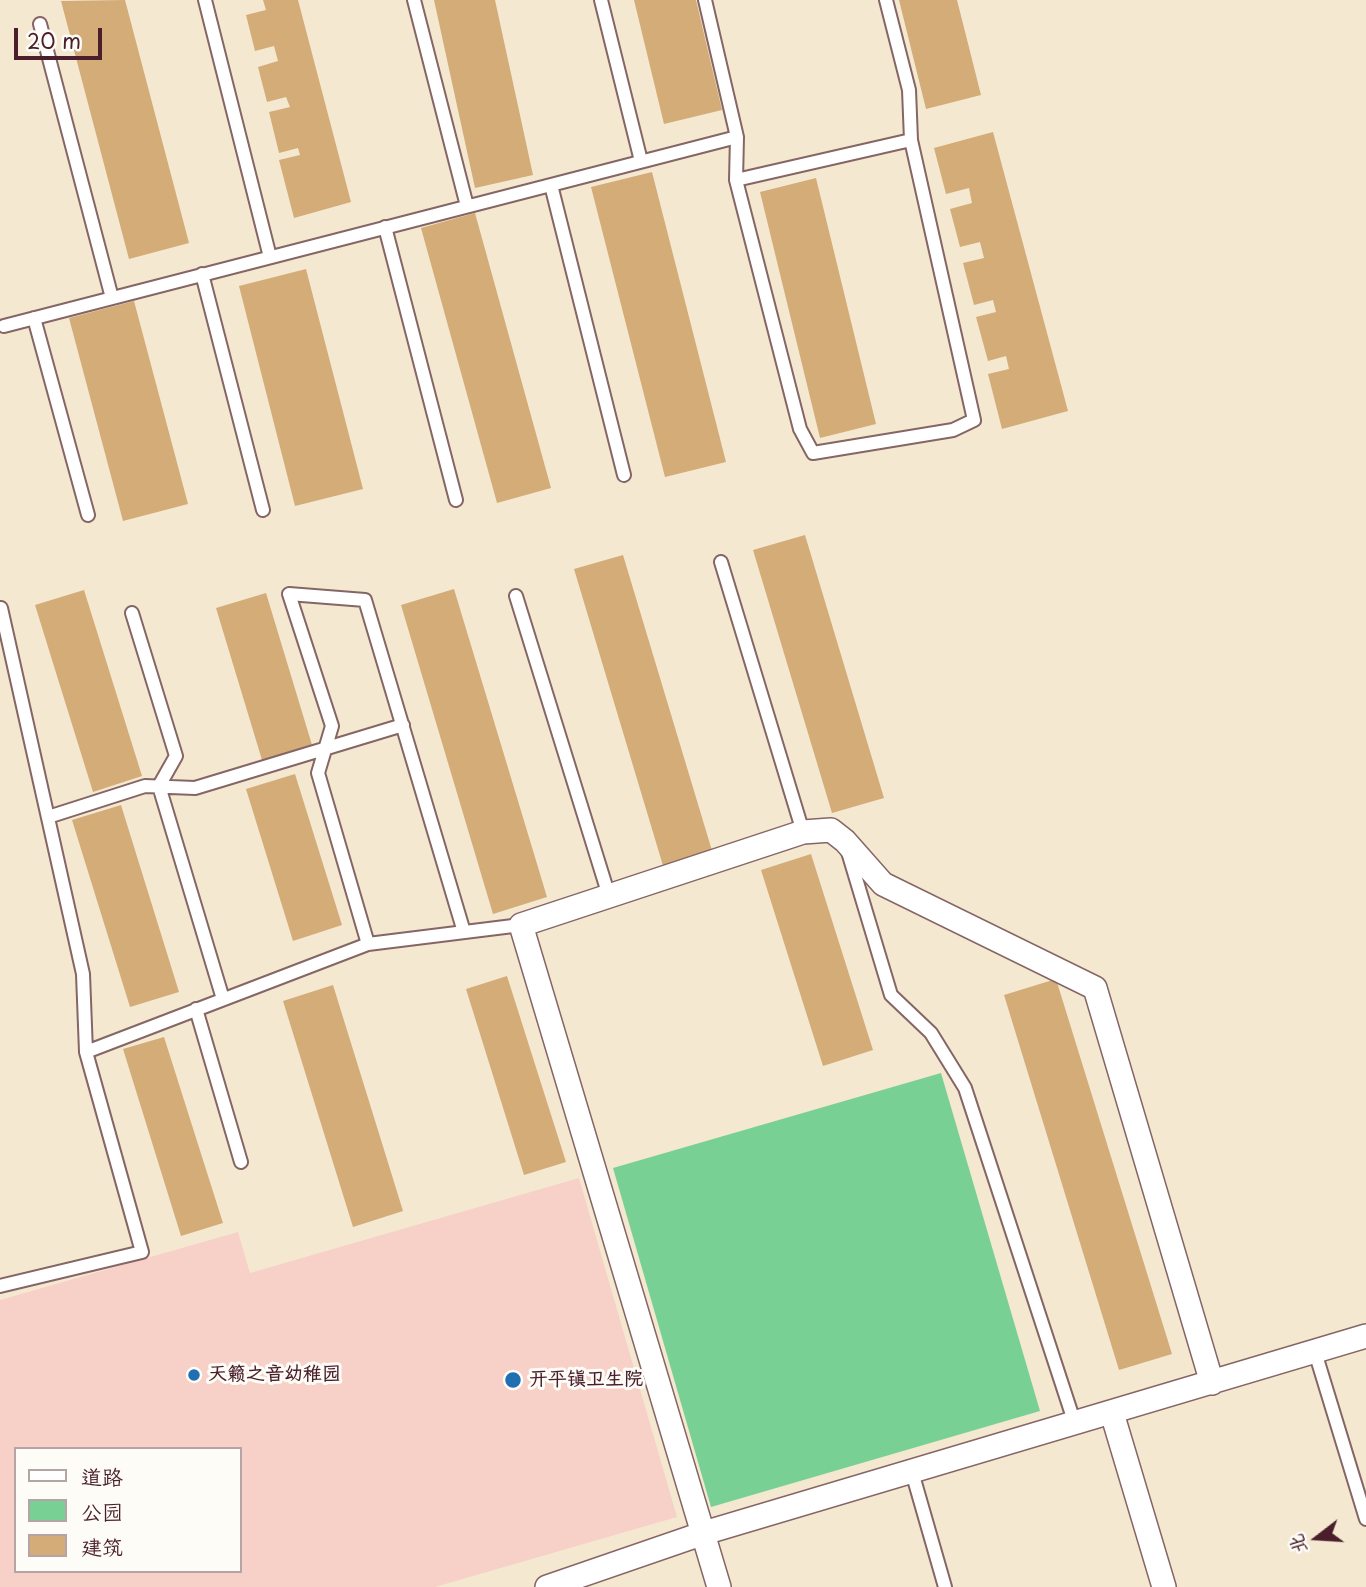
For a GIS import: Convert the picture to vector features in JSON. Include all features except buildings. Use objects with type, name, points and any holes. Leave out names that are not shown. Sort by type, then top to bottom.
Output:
[{"type":"street","points":[[719,1587],[521,925],[803,832],[831,830],[845,841],[883,884],[1095,988],[1212,1383]]},
{"type":"street","points":[[547,1587],[577,1583],[704,1533],[1366,1336]]},
{"type":"street","points":[[1112,1413],[1164,1587]]},
{"type":"lane","points":[[205,0],[270,257]]},
{"type":"lane","points":[[414,0],[467,206]]},
{"type":"lane","points":[[601,0],[641,161]]},
{"type":"lane","points":[[705,0],[737,137],[736,180],[800,429],[813,453],[953,430],[974,420],[911,140],[909,90],[886,0]]},
{"type":"lane","points":[[40,24],[112,298]]},
{"type":"lane","points":[[4,326],[737,137]]},
{"type":"lane","points":[[736,180],[911,140]]},
{"type":"lane","points":[[551,185],[624,475]]},
{"type":"lane","points":[[385,227],[456,500]]},
{"type":"lane","points":[[202,274],[263,510]]},
{"type":"lane","points":[[34,318],[88,515]]},
{"type":"lane","points":[[721,562],[803,832]]},
{"type":"lane","points":[[368,944],[318,773],[332,726],[289,594],[365,600],[464,932]]},
{"type":"lane","points":[[516,596],[609,896]]},
{"type":"lane","points":[[0,1286],[142,1252],[86,1052],[83,974],[1,608]]},
{"type":"lane","points":[[132,613],[176,756],[159,786],[223,999]]},
{"type":"lane","points":[[48,817],[145,786],[195,789],[403,725]]},
{"type":"lane","points":[[845,841],[891,995],[931,1033],[965,1088],[1075,1424]]},
{"type":"lane","points":[[86,1052],[368,944],[521,925]]},
{"type":"lane","points":[[196,1009],[241,1163]]},
{"type":"lane","points":[[1315,1352],[1366,1519]]},
{"type":"lane","points":[[912,1472],[945,1587]]},
{"type":"shaded area","points":[[579,1178],[677,1517],[435,1587],[0,1587],[0,1300],[238,1232],[250,1273]]},
{"type":"green space","points":[[941,1073],[1040,1411],[711,1507],[613,1168]]},
{"type":"place","name":"天籁之音幼稚园","points":[[194,1375]]},
{"type":"place","name":"开平镇卫生院","points":[[513,1380]]}]
